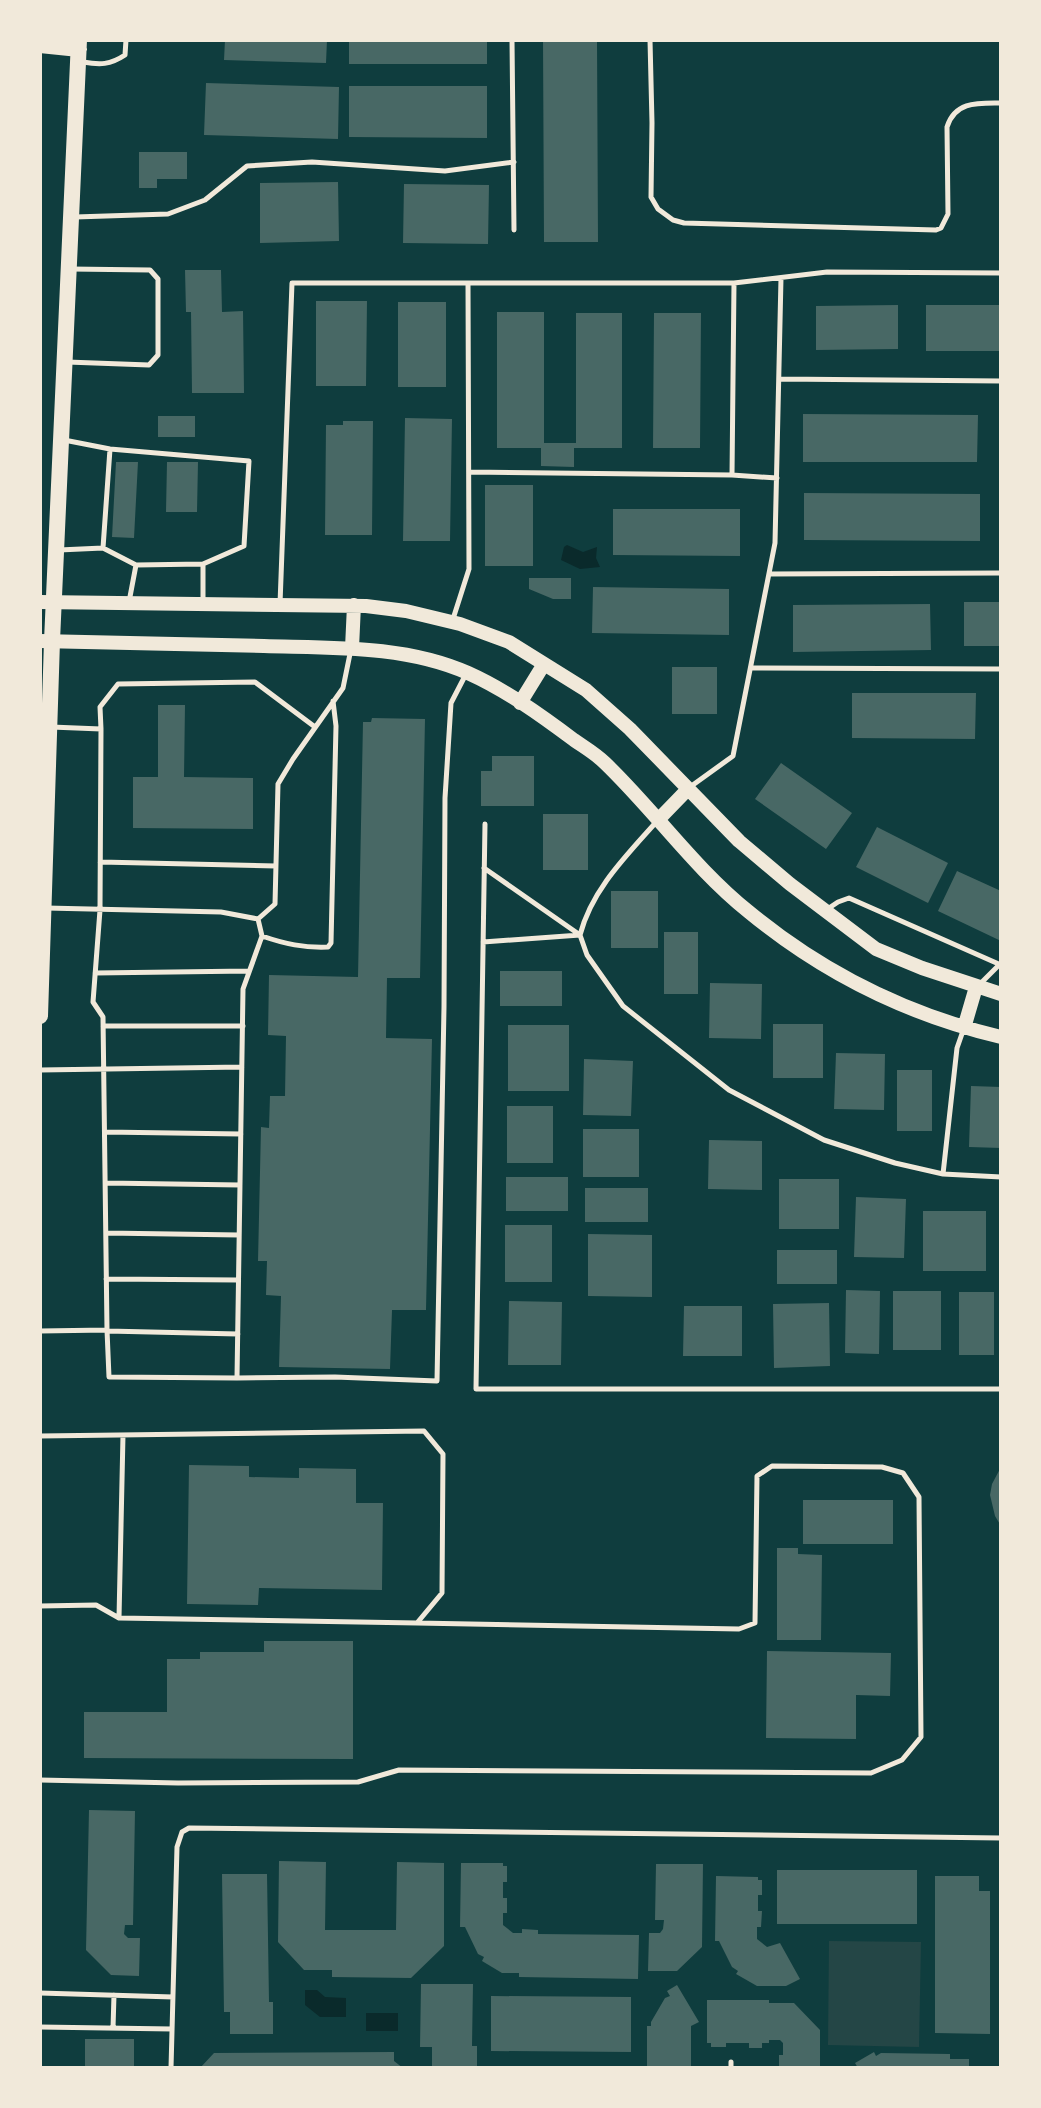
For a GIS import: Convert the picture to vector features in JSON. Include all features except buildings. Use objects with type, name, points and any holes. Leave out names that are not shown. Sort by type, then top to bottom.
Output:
[{"type":"main road","points":[[40,45],[82,43],[55,551],[47,602],[50,727],[40,1016]]},
{"type":"main road","points":[[47,602],[354,605],[406,611],[452,622],[509,642],[586,690],[621,721],[739,841],[876,949],[976,988],[1001,994]]},
{"type":"main road","points":[[352,648],[354,605]]},
{"type":"main road","points":[[46,641],[352,648],[414,657],[467,673],[520,704],[604,762],[748,912],[813,960],[880,996],[964,1028],[1001,1037]]},
{"type":"main road","points":[[520,704],[544,664]]},
{"type":"main road","points":[[657,820],[688,789]]},
{"type":"main road","points":[[964,1028],[976,988]]},
{"type":"lane","points":[[82,43],[83,62],[101,65],[116,62],[125,55],[125,40]]},
{"type":"lane","points":[[512,40],[514,230]]},
{"type":"lane","points":[[650,40],[651,197],[657,209],[673,220],[684,223],[936,230],[941,228],[948,214],[949,120],[961,107],[972,103],[1001,103]]},
{"type":"lane","points":[[71,217],[169,214],[205,200],[247,166],[312,162],[445,171],[514,162]]},
{"type":"lane","points":[[64,362],[149,365],[158,355],[158,279],[150,270],[68,269]]},
{"type":"lane","points":[[280,604],[292,283],[734,283],[827,272],[1001,273]]},
{"type":"lane","points":[[688,789],[733,756],[775,543],[781,278]]},
{"type":"lane","points":[[452,622],[469,569],[468,283]]},
{"type":"lane","points":[[732,474],[734,283]]},
{"type":"lane","points":[[779,379],[1001,381]]},
{"type":"lane","points":[[55,551],[103,548],[136,565],[203,564],[244,546],[248,461],[110,449],[61,440]]},
{"type":"lane","points":[[103,548],[110,449]]},
{"type":"lane","points":[[469,472],[732,474],[777,478]]},
{"type":"lane","points":[[203,564],[204,603]]},
{"type":"lane","points":[[128,603],[136,565]]},
{"type":"lane","points":[[769,574],[1001,573]]},
{"type":"lane","points":[[258,919],[275,904],[278,785],[343,688],[352,648]]},
{"type":"lane","points":[[751,668],[1001,668]]},
{"type":"lane","points":[[315,727],[255,682],[118,684],[100,707],[100,910],[93,1002],[103,1017],[108,1377],[335,1377],[437,1381],[445,798],[451,703],[467,673]]},
{"type":"lane","points":[[262,936],[285,944],[311,947],[328,947],[331,943],[336,726],[333,701]]},
{"type":"lane","points":[[50,727],[101,729]]},
{"type":"lane","points":[[657,820],[611,872],[583,920],[580,935],[587,955],[623,1006],[729,1090],[824,1140],[895,1163],[943,1174],[1001,1177]]},
{"type":"lane","points":[[485,824],[476,1389],[1001,1389]]},
{"type":"lane","points":[[100,862],[276,866]]},
{"type":"lane","points":[[484,868],[580,935]]},
{"type":"lane","points":[[825,911],[849,898],[1000,965],[976,988]]},
{"type":"lane","points":[[44,908],[221,912],[258,919]]},
{"type":"lane","points":[[237,1378],[243,989],[262,936],[258,919]]},
{"type":"lane","points":[[483,942],[580,935]]},
{"type":"lane","points":[[95,973],[249,971]]},
{"type":"lane","points":[[103,1026],[243,1026]]},
{"type":"lane","points":[[943,1174],[957,1048],[964,1028]]},
{"type":"lane","points":[[40,1070],[242,1067]]},
{"type":"lane","points":[[105,1132],[241,1134]]},
{"type":"lane","points":[[106,1183],[240,1185]]},
{"type":"lane","points":[[106,1233],[239,1235]]},
{"type":"lane","points":[[106,1279],[238,1280]]},
{"type":"lane","points":[[40,1331],[238,1334]]},
{"type":"lane","points":[[40,1436],[424,1431],[443,1454],[442,1593],[416,1623]]},
{"type":"lane","points":[[119,1618],[123,1435]]},
{"type":"lane","points":[[40,1605],[96,1605],[119,1618],[739,1629],[755,1623],[757,1476],[772,1466],[882,1467],[903,1473],[919,1497],[921,1737],[902,1760],[871,1773],[399,1770],[358,1782],[178,1783],[40,1780]]},
{"type":"lane","points":[[171,2068],[177,1847],[182,1832],[189,1828],[1001,1838]]},
{"type":"lane","points":[[40,1993],[173,1997]]},
{"type":"lane","points":[[113,2028],[114,1995]]},
{"type":"lane","points":[[40,2026],[172,2029]]},
{"type":"shaded area","points":[[567,545],[583,552],[597,547],[596,558],[600,567],[580,569],[561,560]]},
{"type":"shaded area","points":[[829,1941],[921,1942],[919,2047],[828,2045]]},
{"type":"shaded area","points":[[305,1990],[317,1990],[325,1997],[346,1998],[346,2017],[320,2017],[305,2005]]},
{"type":"shaded area","points":[[366,2013],[398,2013],[398,2031],[366,2031]]}]
